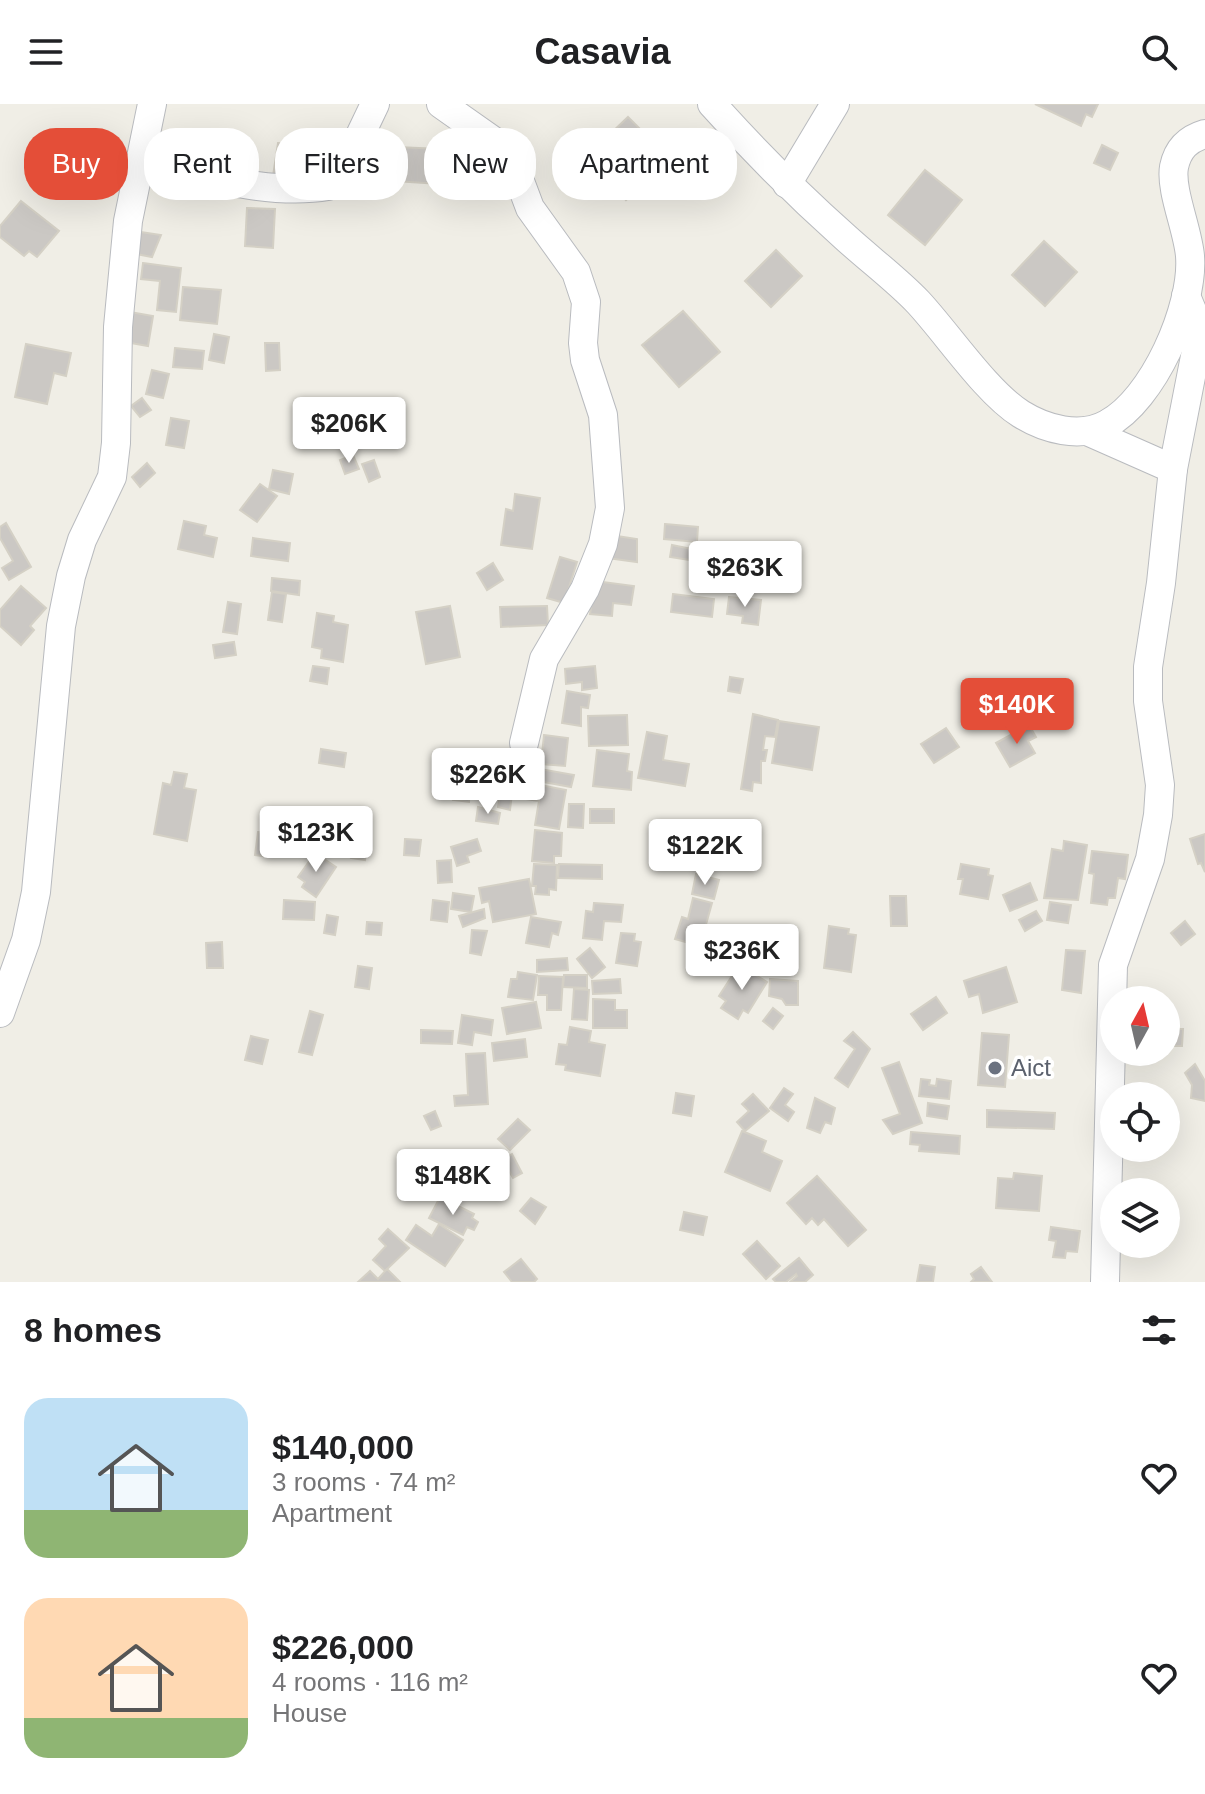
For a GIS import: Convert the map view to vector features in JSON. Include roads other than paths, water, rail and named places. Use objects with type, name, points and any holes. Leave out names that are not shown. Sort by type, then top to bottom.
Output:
[{"type":"street","points":[[0,1013],[26,940],[36,892],[61,626],[71,576],[82,540],[112,477],[116,443],[118,327],[128,221],[152,104]]},
{"type":"street","points":[[141,163],[266,186],[303,190],[328,186],[354,148],[375,104]]},
{"type":"street","points":[[441,104],[509,152],[530,208],[576,272],[586,302],[585,360],[603,415],[610,508],[603,544],[585,589],[544,659],[524,743]]},
{"type":"street","points":[[712,104],[787,184],[918,302],[1018,412],[1061,431],[1087,431],[1105,426],[1126,412],[1160,364],[1186,296],[1190,259],[1174,169],[1180,149],[1191,138],[1205,134]]},
{"type":"street","points":[[787,184],[835,104]]},
{"type":"street","points":[[1105,1282],[1113,965],[1150,859],[1158,815],[1160,785],[1148,701],[1148,667],[1173,469],[1197,346],[1197,322],[1186,296]]},
{"type":"street","points":[[1087,431],[1173,469]]},
{"type":"place","name":"Aict","points":[[995,1068]]}]
